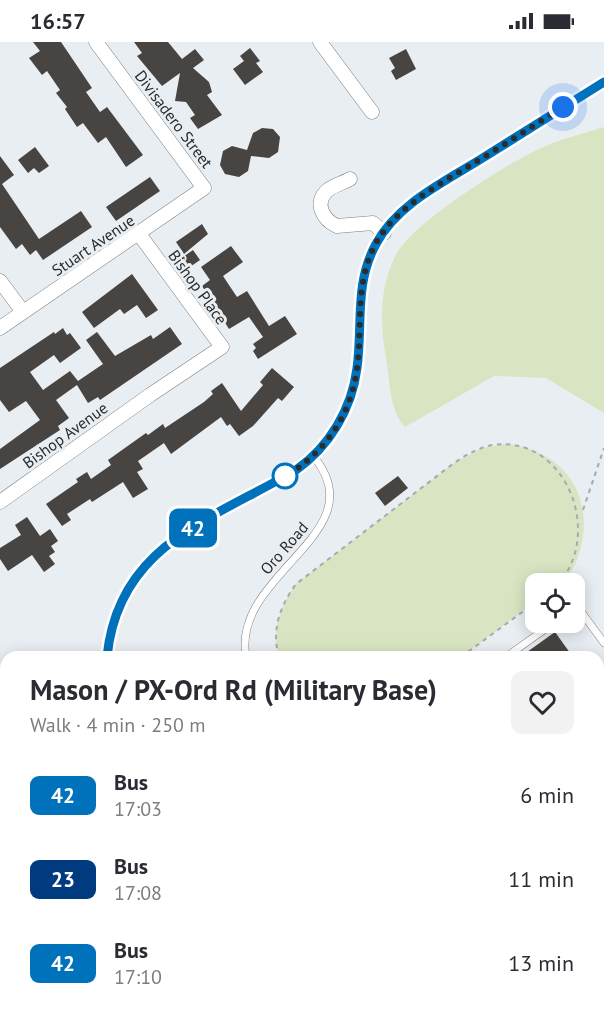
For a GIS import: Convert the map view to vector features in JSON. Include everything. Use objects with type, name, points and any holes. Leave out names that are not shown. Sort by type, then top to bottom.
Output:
[{"type":"street","name":"Divisadero Street","points":[[96,42],[204,188]]},
{"type":"street","points":[[320,42],[372,112]]},
{"type":"street","points":[[350,179],[327,190],[322,198],[321,208],[324,216],[337,226],[373,223],[384,233]]},
{"type":"street","name":"Stuart Avenue","points":[[0,328],[204,188]]},
{"type":"street","name":"Bishop Place","points":[[139,234],[222,347],[150,395]]},
{"type":"street","points":[[0,280],[23,312]]},
{"type":"street","name":"Bishop Avenue","points":[[0,502],[150,395]]},
{"type":"lane","points":[[108,651],[112,625],[120,604],[137,573],[153,555],[173,539],[270,486],[314,457],[330,438],[351,394],[357,369],[361,287],[370,257],[384,233],[410,205],[604,82]]},
{"type":"lane","name":"Oro Road","points":[[245,651],[247,624],[261,596],[317,531],[328,512],[330,488],[321,466],[314,457]]},
{"type":"lane","points":[[585,616],[604,643]]},
{"type":"lane","points":[[514,651],[540,633]]},
{"type":"path","points":[[278,651],[276,639],[282,605],[296,584],[454,463],[482,448],[518,446],[543,454],[559,465],[566,475]]},
{"type":"path","points":[[583,510],[604,448]]},
{"type":"path","points":[[599,463],[604,460]]},
{"type":"path","points":[[582,503],[584,514]]},
{"type":"path","points":[[568,573],[577,562],[580,553]]},
{"type":"path","points":[[469,651],[525,610]]},
{"type":"green space","points":[[604,127],[604,413],[546,378],[494,376],[405,427],[393,403],[382,318],[386,280],[396,255],[420,227],[461,196],[505,168],[547,145]]},
{"type":"green space","points":[[505,444],[526,448],[545,456],[560,467],[572,481],[580,497],[584,516],[583,536],[577,560],[570,573],[525,573],[525,609],[469,651],[278,651],[276,637],[278,619],[285,601],[296,584],[454,463],[482,448]]},
{"type":"building","points":[[33,42],[61,42],[92,88],[86,92],[100,112],[107,107],[143,155],[126,167],[106,137],[98,143],[83,123],[77,127],[65,109],[67,107],[56,93],[60,90],[47,71],[42,75],[29,58],[40,51]]},
{"type":"building","points":[[134,42],[168,42],[182,59],[195,49],[204,60],[193,68],[209,82],[212,92],[207,95],[222,115],[198,129],[190,118],[195,115],[186,102],[175,101],[180,73],[162,86],[137,56],[142,53]]},
{"type":"building","points":[[250,48],[260,61],[256,63],[263,72],[245,85],[233,69],[244,61],[240,56]]},
{"type":"building","points":[[406,49],[416,69],[396,80],[391,71],[395,68],[389,58]]},
{"type":"building","points":[[262,128],[273,129],[280,137],[278,152],[269,158],[251,156],[248,171],[239,177],[225,174],[220,165],[223,151],[232,146],[247,150],[253,133]]},
{"type":"building","points":[[35,147],[49,166],[39,173],[34,168],[28,173],[18,160]]},
{"type":"building","points":[[0,156],[14,175],[2,184],[39,239],[81,211],[92,227],[43,260],[36,250],[30,255],[22,244],[16,249],[0,227]]},
{"type":"building","points":[[150,177],[160,191],[116,221],[106,207]]},
{"type":"building","points":[[202,224],[208,234],[184,254],[176,242]]},
{"type":"building","points":[[231,246],[243,262],[223,276],[237,297],[247,291],[269,326],[285,316],[297,334],[258,359],[253,351],[256,348],[253,344],[263,337],[249,317],[229,329],[202,286],[210,280],[201,267]]},
{"type":"building","points":[[193,250],[200,260],[187,269],[180,259]]},
{"type":"building","points":[[132,274],[158,310],[146,318],[137,305],[124,314],[120,309],[94,328],[82,312]]},
{"type":"building","points":[[170,327],[182,344],[100,400],[98,397],[88,403],[77,385],[56,400],[69,418],[58,426],[60,430],[0,469],[0,449],[40,420],[26,401],[9,412],[0,400],[0,368],[63,328],[67,335],[70,333],[81,348],[60,363],[54,355],[30,372],[43,390],[70,371],[78,381],[103,364],[86,340],[97,332],[115,356],[151,335],[153,339]]},
{"type":"building","points":[[272,368],[294,387],[282,401],[278,398],[253,426],[239,436],[230,424],[227,426],[221,417],[171,454],[164,443],[138,461],[143,469],[137,472],[148,489],[133,498],[123,482],[92,502],[90,499],[67,514],[71,520],[62,526],[46,504],[78,482],[76,479],[87,472],[91,479],[111,465],[108,460],[146,433],[148,435],[163,424],[165,428],[204,402],[213,394],[211,391],[222,383],[241,411],[263,385],[260,382]]},
{"type":"building","points":[[398,476],[408,488],[385,506],[375,493]]},
{"type":"building","points":[[27,517],[40,536],[50,529],[58,541],[51,546],[55,552],[49,556],[55,564],[44,572],[32,555],[8,571],[0,559],[0,548],[21,535],[15,525]]},
{"type":"building","points":[[556,633],[569,651],[528,651]]},
{"type":"bus line","name":"42","points":[[107,651],[112,625],[127,589],[153,555],[173,539],[296,470],[314,457],[330,438],[351,394],[357,369],[358,314],[365,269],[377,242],[400,214],[437,186],[604,82]]},
{"type":"route","points":[[285,476],[283,478],[314,457],[330,438],[351,394],[357,369],[361,287],[365,269],[377,242],[410,205],[563,107]]}]
